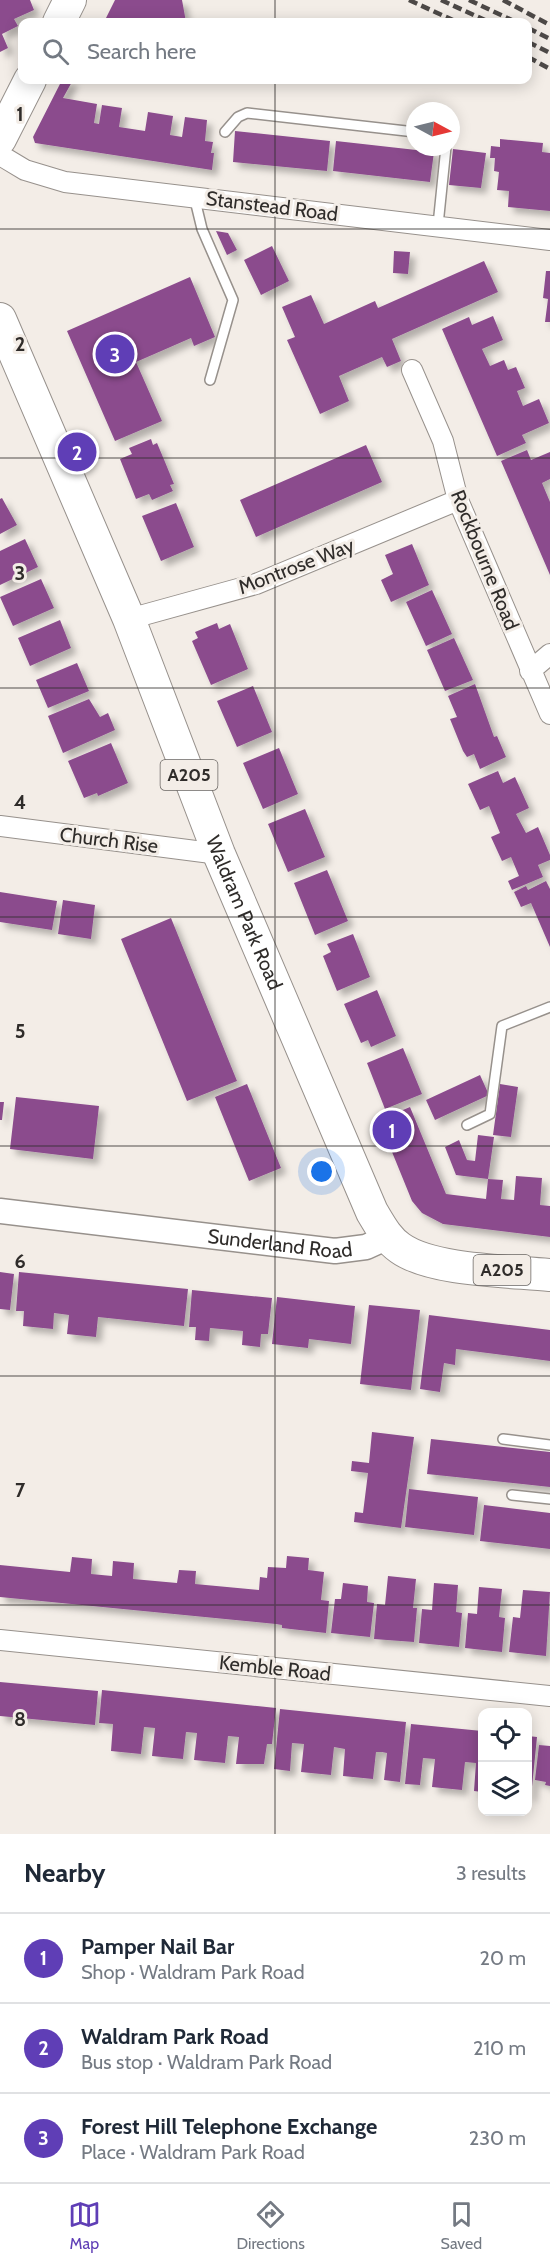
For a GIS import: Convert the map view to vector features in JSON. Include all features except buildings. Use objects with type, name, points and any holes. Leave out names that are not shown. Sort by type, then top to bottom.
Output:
[{"type":"highway","points":[[61,18],[70,0]]},
{"type":"highway","points":[[0,139],[28,84]]},
{"type":"highway","name":"Waldram Park Road","points":[[3,333],[129,619],[219,854],[372,1212],[388,1237]]},
{"type":"highway","name":"A205","points":[[388,1237],[408,1252],[431,1261],[550,1275]]},
{"type":"street","name":"Stanstead Road","points":[[0,155],[25,170],[65,182],[550,240]]},
{"type":"street","name":"Rockbourne Road","points":[[412,370],[443,441],[458,500],[550,714]]},
{"type":"street","name":"Montrose Way","points":[[129,619],[256,584],[458,500]]},
{"type":"street","points":[[530,671],[550,654]]},
{"type":"street","name":"Church Rise","points":[[0,826],[219,854]]},
{"type":"street","name":"Sunderland Road","points":[[0,1211],[335,1251],[366,1247],[388,1237]]},
{"type":"street","name":"Kemble Road","points":[[0,1640],[550,1696]]},
{"type":"lane","points":[[225,132],[238,117],[247,113],[406,131]]},
{"type":"lane","points":[[438,225],[445,156]]},
{"type":"lane","points":[[194,196],[202,230],[233,300],[210,380]]},
{"type":"lane","points":[[467,1125],[490,1114],[502,1026],[550,1007]]},
{"type":"lane","points":[[503,1439],[550,1445]]},
{"type":"lane","points":[[512,1495],[550,1499]]},
{"type":"railway","points":[[409,0],[448,18]]},
{"type":"railway","points":[[441,0],[480,18]]},
{"type":"railway","points":[[469,0],[507,18]]},
{"type":"railway","points":[[503,0],[550,25]]},
{"type":"railway","points":[[532,30],[550,39]]},
{"type":"railway","points":[[532,44],[550,53]]},
{"type":"railway","points":[[532,59],[550,69]]},
{"type":"place","name":"Forest Hill Telephone Exchange","points":[[115,354]]},
{"type":"place","name":"Waldram Park Road","points":[[77,452]]},
{"type":"place","name":"Pamper Nail Bar","points":[[392,1130]]}]
